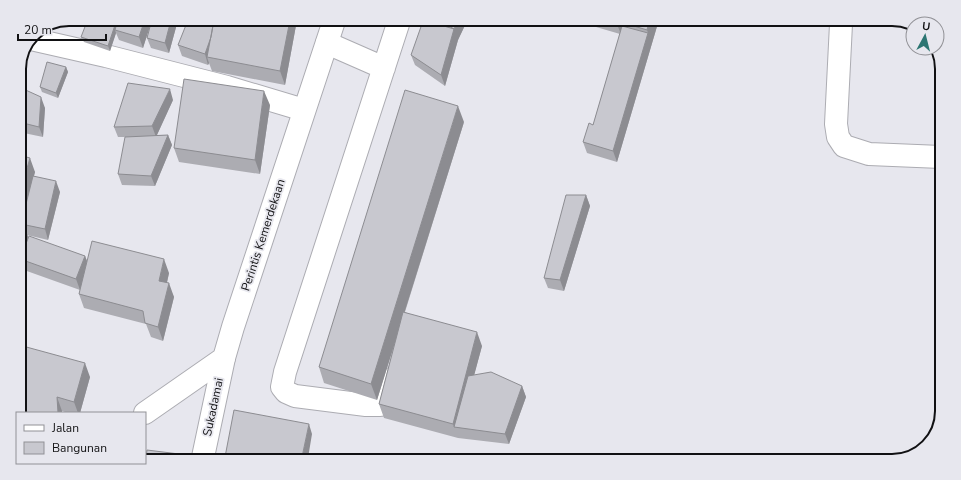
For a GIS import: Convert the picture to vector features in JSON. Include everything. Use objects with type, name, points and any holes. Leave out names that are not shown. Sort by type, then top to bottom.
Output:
[{"type":"street","name":"Perintis Kemerdekaan","points":[[224,358],[232,327],[332,26]]},
{"type":"street","points":[[396,363],[386,398],[380,405],[366,405],[295,396],[286,392],[282,387],[285,372],[397,26]]},
{"type":"street","points":[[841,26],[836,124],[838,137],[844,146],[869,154],[935,157]]},
{"type":"street","points":[[38,40],[106,56],[227,87],[304,110]]},
{"type":"street","points":[[327,43],[384,68]]},
{"type":"street","points":[[145,412],[224,358]]},
{"type":"street","name":"Sukadamai","points":[[203,454],[224,358]]},
{"type":"building","points":[[85,26],[115,26],[108,46],[81,37]]},
{"type":"building","points":[[116,26],[143,26],[139,37],[115,30]]},
{"type":"building","points":[[150,26],[169,26],[165,43],[147,38]]},
{"type":"building","points":[[186,26],[213,26],[205,54],[178,45]]},
{"type":"building","points":[[213,26],[289,26],[280,71],[207,57]]},
{"type":"building","points":[[421,26],[444,26],[454,29],[441,75],[411,55]]},
{"type":"building","points":[[622,26],[648,33],[613,151],[583,142],[589,123],[593,125]]},
{"type":"building","points":[[634,26],[648,26],[647,30]]},
{"type":"building","points":[[47,62],[66,67],[56,93],[40,87]]},
{"type":"building","points":[[184,79],[264,91],[255,160],[174,148]]},
{"type":"building","points":[[128,83],[170,89],[152,126],[114,127]]},
{"type":"building","points":[[26,90],[41,97],[39,127],[26,124]]},
{"type":"building","points":[[405,90],[458,106],[371,384],[319,367]]},
{"type":"building","points":[[168,135],[151,176],[118,174],[125,137]]},
{"type":"building","points":[[26,157],[30,158],[26,172]]},
{"type":"building","points":[[33,176],[56,181],[45,229],[26,225],[26,204]]},
{"type":"building","points":[[566,195],[586,195],[560,280],[544,278]]},
{"type":"building","points":[[29,236],[85,256],[76,279],[26,261],[26,244]]},
{"type":"building","points":[[92,241],[164,259],[159,281],[169,283],[158,327],[145,323],[143,311],[79,294]]},
{"type":"building","points":[[403,312],[477,332],[453,424],[379,404]]},
{"type":"building","points":[[26,347],[85,363],[74,402],[57,397],[58,412],[26,412]]},
{"type":"building","points":[[491,372],[522,386],[505,434],[454,427],[468,376]]},
{"type":"building","points":[[234,410],[309,424],[303,454],[226,454]]},
{"type":"building","points":[[147,450],[179,454],[146,454]]}]
